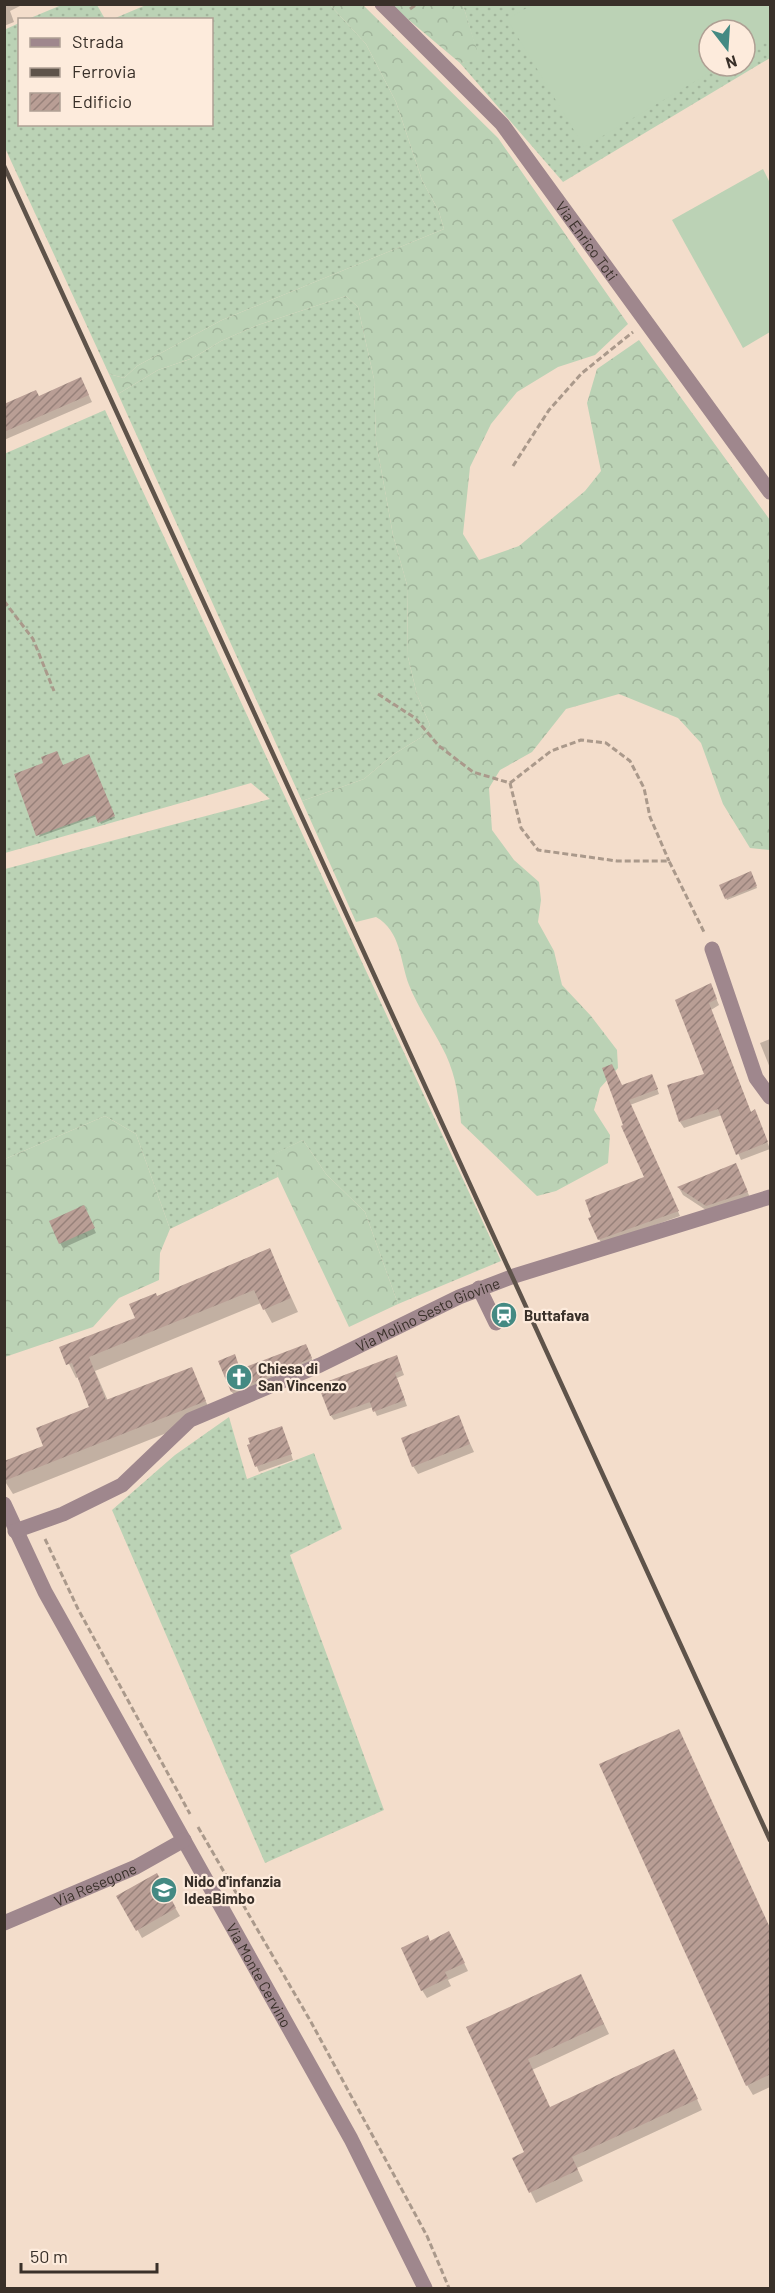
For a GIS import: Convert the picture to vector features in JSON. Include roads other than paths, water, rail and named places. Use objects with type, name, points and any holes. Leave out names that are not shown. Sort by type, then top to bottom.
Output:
[{"type":"street","name":"Via Enrico Toti","points":[[382,4],[502,124],[771,492]]},
{"type":"street","points":[[712,949],[756,1078],[771,1097]]},
{"type":"street","name":"Via Molino Sesto Giovine","points":[[15,1531],[123,1485],[190,1420],[320,1365],[479,1288],[771,1197]]},
{"type":"street","points":[[479,1288],[496,1323]]},
{"type":"street","name":"Via Monte Cervino","points":[[4,1504],[45,1592],[351,2139],[425,2289]]},
{"type":"street","name":"Via Resegone","points":[[4,1923],[136,1867],[184,1840]]},
{"type":"railway","points":[[4,166],[770,1840]]},
{"type":"place","name":"Buttafava","points":[[504,1315]]},
{"type":"place","name":"Chiesa di San Vincenzo","points":[[239,1377]]},
{"type":"place","name":"Nido d'infanzia IdeaBimbo","points":[[164,1890]]}]
